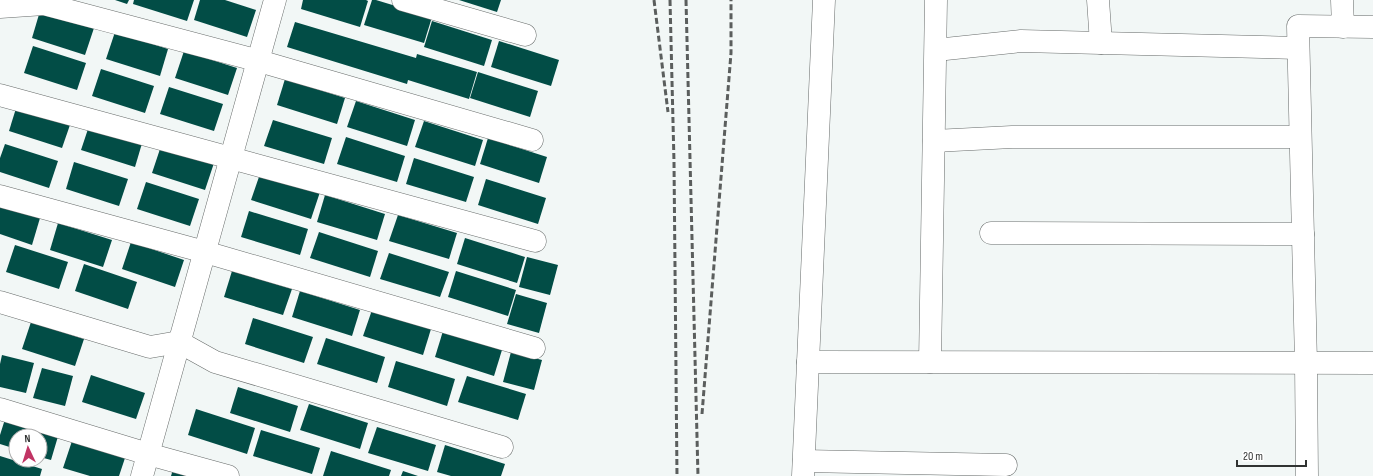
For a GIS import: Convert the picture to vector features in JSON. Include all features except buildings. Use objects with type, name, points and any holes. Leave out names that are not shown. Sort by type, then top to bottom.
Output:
[{"type":"street","points":[[142,476],[275,0]]},
{"type":"street","points":[[403,0],[525,35]]},
{"type":"street","points":[[824,0],[804,469],[1006,465]]},
{"type":"street","points":[[930,362],[936,0]]},
{"type":"street","points":[[1098,0],[1101,43]]},
{"type":"street","points":[[1342,0],[1343,27]]},
{"type":"street","points":[[0,7],[44,4],[259,60],[532,140]]},
{"type":"street","points":[[1308,476],[1298,26],[1373,27]]},
{"type":"street","points":[[936,50],[1020,41],[1298,48]]},
{"type":"street","points":[[0,95],[535,241]]},
{"type":"street","points":[[934,141],[1012,137],[1300,137]]},
{"type":"street","points":[[0,196],[205,252],[534,348]]},
{"type":"street","points":[[991,233],[1303,234]]},
{"type":"street","points":[[0,302],[150,347],[179,342],[216,362],[502,447]]},
{"type":"street","points":[[808,362],[1373,363]]},
{"type":"street","points":[[0,409],[148,454],[228,476]]},
{"type":"railway","points":[[654,0],[668,112]]},
{"type":"railway","points":[[670,0],[674,162],[677,476]]},
{"type":"railway","points":[[686,0],[698,476]]},
{"type":"railway","points":[[702,414],[731,53],[731,0]]}]
